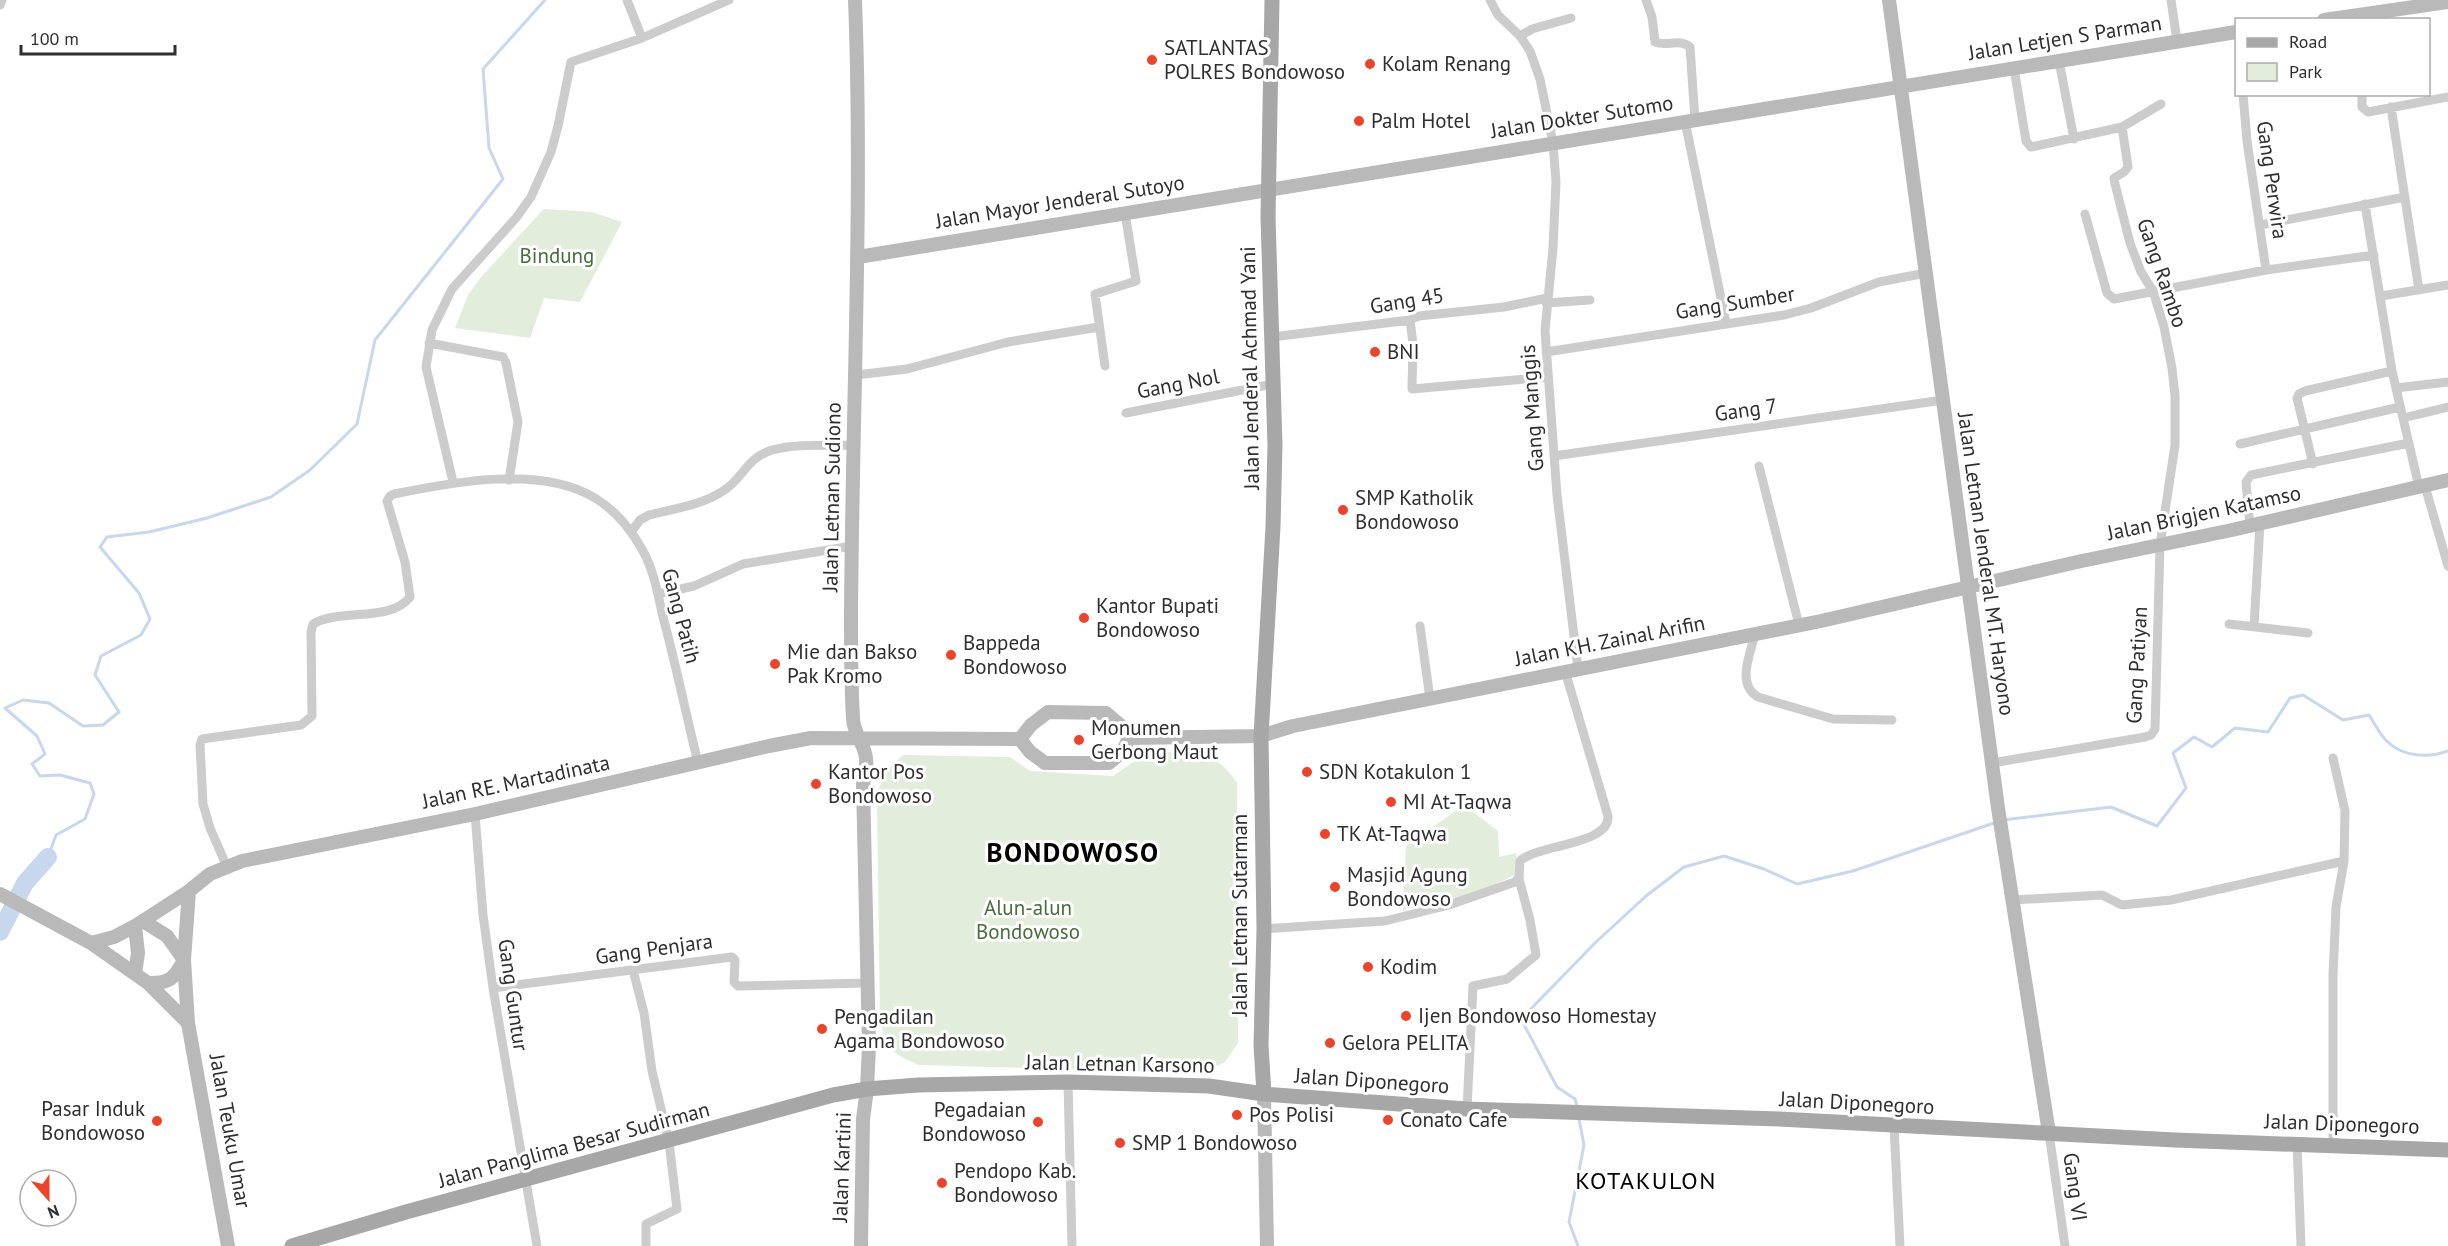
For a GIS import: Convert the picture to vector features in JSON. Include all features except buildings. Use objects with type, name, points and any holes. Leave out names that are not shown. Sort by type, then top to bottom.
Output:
[{"type":"main road","name":"Jalan Letnan Sudiono","points":[[855,0],[859,83],[851,698],[853,722],[865,753],[866,764],[863,784],[867,983]]},
{"type":"main road","name":"Jalan Jenderal Achmad Yani","points":[[1261,736],[1273,527],[1275,445],[1269,190],[1272,0]]},
{"type":"main road","name":"Jalan Letnan Jenderal MT. Haryono","points":[[1889,0],[1998,808],[2049,1133]]},
{"type":"main road","points":[[2358,17],[2448,2]]},
{"type":"main road","name":"Jalan Letjen S Parman","points":[[1901,85],[2235,32]]},
{"type":"main road","name":"Jalan Dokter Sutomo","points":[[1269,190],[1901,85]]},
{"type":"main road","name":"Jalan Mayor Jenderal Sutoyo","points":[[858,257],[1269,190]]},
{"type":"main road","name":"Jalan Brigjen Katamso","points":[[1968,587],[2255,525],[2448,480]]},
{"type":"main road","name":"Jalan KH. Zainal Arifin","points":[[1129,738],[1261,736],[1293,726],[1799,625],[1968,587]]},
{"type":"main road","points":[[1048,712],[1106,713],[1120,724],[1129,738],[1123,751],[1109,763],[1045,763],[1030,752],[1020,739],[1048,712]]},
{"type":"main road","name":"Jalan Letnan Sutarman","points":[[1261,736],[1264,929],[1261,1052],[1264,1094]]},
{"type":"main road","name":"Jalan RE. Martadinata","points":[[91,943],[114,936],[139,924],[189,891],[210,874],[242,861],[475,814],[811,738],[1020,739]]},
{"type":"main road","name":"Jalan Teuku Umar","points":[[189,891],[184,960],[188,1023],[228,1246]]},
{"type":"main road","points":[[0,894],[91,943],[148,983],[188,1023]]},
{"type":"main road","points":[[135,974],[139,924],[167,936],[184,960],[176,976],[169,981],[148,983]]},
{"type":"main road","name":"Jalan Kartini","points":[[861,1246],[863,1119],[869,1046],[867,983]]},
{"type":"main road","name":"Jalan Letnan Karsono","points":[[867,1089],[918,1085],[1068,1082],[1209,1086],[1264,1094]]},
{"type":"main road","name":"Jalan Panglima Besar Sudirman","points":[[292,1246],[833,1095],[867,1089]]},
{"type":"main road","points":[[1264,1094],[1267,1246]]},
{"type":"main road","name":"Jalan Diponegoro","points":[[1264,1094],[1467,1109],[1779,1119],[2175,1140],[2448,1150]]},
{"type":"street","points":[[0,5],[2,0]]},
{"type":"street","points":[[627,0],[642,38]]},
{"type":"street","points":[[453,482],[426,367],[432,330],[452,289],[516,218],[531,197],[551,152],[568,69],[574,59],[642,38],[729,0]]},
{"type":"street","name":"Gang Manggis","points":[[1490,0],[1498,15],[1520,36],[1530,51],[1536,67],[1553,143],[1557,182],[1547,300],[1546,352],[1566,579],[1571,670],[1608,824],[1597,834],[1524,857],[1520,862],[1519,879]]},
{"type":"street","points":[[1646,0],[1652,17],[1655,42],[1660,44],[1683,43],[1690,47],[1690,121],[1726,323]]},
{"type":"street","points":[[2171,0],[2177,41]]},
{"type":"street","points":[[1520,36],[1532,29],[1571,18]]},
{"type":"street","points":[[2059,61],[2074,138]]},
{"type":"street","points":[[2014,68],[2028,145],[2031,147],[2122,127],[2161,104]]},
{"type":"street","name":"Gang Perwira","points":[[2243,96],[2247,141],[2266,270]]},
{"type":"street","points":[[2362,96],[2362,107],[2365,111],[2448,97]]},
{"type":"street","points":[[2391,108],[2419,290]]},
{"type":"street","name":"Gang Rambo","points":[[2122,127],[2127,167],[2124,172],[2114,178],[2115,184],[2130,243],[2141,272],[2153,291],[2170,358],[2175,445],[2160,545]]},
{"type":"street","points":[[2260,225],[2405,197]]},
{"type":"street","points":[[2365,204],[2400,407],[2422,487],[2448,566]]},
{"type":"street","points":[[1105,366],[1095,294],[1136,281],[1125,213]]},
{"type":"street","points":[[2085,214],[2109,297],[2114,299],[2266,270],[2374,255]]},
{"type":"street","name":"Gang Sumber","points":[[1546,352],[1793,313],[1879,282],[1926,273]]},
{"type":"street","points":[[2381,296],[2448,285]]},
{"type":"street","name":"Gang 45","points":[[1272,337],[1547,300],[1590,300]]},
{"type":"street","points":[[1410,320],[1413,344],[1412,389],[1548,377]]},
{"type":"street","points":[[856,375],[907,369],[1008,342],[1099,327]]},
{"type":"street","points":[[429,343],[503,357],[518,422],[509,480]]},
{"type":"street","points":[[2313,464],[2297,398],[2301,393],[2392,371]]},
{"type":"street","points":[[2396,388],[2448,382]]},
{"type":"street","name":"Gang Nol","points":[[1126,413],[1273,384]]},
{"type":"street","name":"Gang 7","points":[[1554,456],[1943,400]]},
{"type":"street","points":[[2240,444],[2400,407]]},
{"type":"street","points":[[2403,418],[2448,408]]},
{"type":"street","points":[[2254,626],[2255,525],[2247,482],[2249,476],[2409,443]]},
{"type":"street","points":[[631,532],[640,520],[649,515],[704,501],[723,492],[749,462],[772,450],[797,446],[855,446]]},
{"type":"street","points":[[1759,466],[1799,625]]},
{"type":"street","name":"Gang Patih","points":[[227,867],[210,828],[203,804],[200,746],[202,739],[301,724],[312,716],[311,632],[313,624],[320,620],[341,616],[391,610],[406,602],[410,597],[405,562],[387,501],[390,496],[453,482],[534,480],[559,484],[595,498],[616,515],[631,532],[645,554],[658,594],[698,763]]},
{"type":"street","name":"Gang Patiyan","points":[[1992,763],[2145,737],[2154,732],[2160,545]]},
{"type":"street","points":[[658,594],[694,586],[743,564],[852,546]]},
{"type":"street","points":[[2229,624],[2308,633]]},
{"type":"street","points":[[1420,626],[1430,699]]},
{"type":"street","points":[[1755,634],[1745,679],[1750,692],[1758,697],[1833,719],[1892,720]]},
{"type":"street","points":[[2333,758],[2345,811],[2344,861],[2336,908],[2333,975],[2333,1144]]},
{"type":"street","name":"Gang Guntur","points":[[475,814],[483,915],[493,988],[537,1246]]},
{"type":"street","points":[[2012,900],[2102,895],[2122,905],[2171,900],[2344,861]]},
{"type":"street","points":[[1264,929],[1395,920],[1449,905],[1519,879],[1536,955],[1507,979],[1473,986],[1467,1109]]},
{"type":"street","name":"Gang Penjara","points":[[493,988],[732,957],[735,960],[734,982],[738,986],[867,983]]},
{"type":"street","points":[[633,970],[644,1013],[652,1071],[669,1142],[677,1209],[646,1224],[646,1246]]},
{"type":"street","points":[[1068,1082],[1072,1246]]},
{"type":"street","points":[[1894,1126],[1900,1246]]},
{"type":"street","name":"Gang VI","points":[[2049,1133],[2065,1246]]},
{"type":"street","points":[[2297,1143],[2301,1246]]},
{"type":"green space","name":"Bindung","points":[[544,209],[592,212],[622,222],[580,302],[544,298],[530,338],[455,328],[468,295],[481,277]]},
{"type":"green space","name":"Alun-alun Bondowoso","points":[[1157,751],[1192,753],[1212,759],[1221,764],[1237,783],[1238,1043],[1225,1062],[1202,1073],[919,1065],[895,1053],[884,1037],[880,1018],[877,793],[887,770],[903,755],[1010,757],[1030,771],[1113,776],[1132,763]]},
{"type":"green space","points":[[1464,805],[1498,831],[1499,857],[1516,853],[1517,874],[1463,900],[1403,910],[1406,846]]},
{"type":"waterway","points":[[48,857],[56,835],[85,819],[94,794],[90,783],[60,775],[40,776],[32,764],[45,754],[37,736],[5,708],[23,700],[49,703],[83,726],[103,725],[119,712],[95,675],[101,656],[141,635],[150,619],[139,593],[100,547],[107,537],[149,532],[207,518],[271,497],[310,470],[357,424],[375,340],[503,179],[489,148],[483,69],[545,0]]},
{"type":"waterway","points":[[2003,820],[2111,807],[2157,826],[2186,788],[2173,753],[2194,737],[2212,747],[2235,728],[2268,732],[2290,698],[2303,695],[2343,720],[2369,715],[2386,740],[2402,751],[2417,755],[2433,755],[2448,751]]},
{"type":"waterway","points":[[1577,1106],[1575,1099],[1557,1087],[1521,1019],[1595,943],[1646,896],[1684,867],[1724,856],[1764,869],[1797,884],[1853,871],[1997,822]]},
{"type":"waterway","points":[[0,932],[25,883],[48,857]]},
{"type":"waterway","points":[[1578,1246],[1569,1222],[1584,1145],[1579,1119]]},
{"type":"place","name":"SATLANTAS POLRES Bondowoso","points":[[1152,60]]},
{"type":"place","name":"Kolam Renang","points":[[1370,64]]},
{"type":"place","name":"Palm Hotel","points":[[1359,121]]},
{"type":"place","name":"BNI","points":[[1375,352]]},
{"type":"place","name":"SMP Katholik Bondowoso","points":[[1343,510]]},
{"type":"place","name":"Kantor Bupati Bondowoso","points":[[1084,618]]},
{"type":"place","name":"Bappeda Bondowoso","points":[[951,655]]},
{"type":"place","name":"Mie dan Bakso Pak Kromo","points":[[775,664]]},
{"type":"place","name":"Monumen Gerbong Maut","points":[[1079,740]]},
{"type":"place","name":"SDN Kotakulon 1","points":[[1307,772]]},
{"type":"place","name":"Kantor Pos Bondowoso","points":[[816,784]]},
{"type":"place","name":"MI At-Taqwa","points":[[1391,802]]},
{"type":"place","name":"TK At-Taqwa","points":[[1325,834]]},
{"type":"place","name":"Masjid Agung Bondowoso","points":[[1335,887]]},
{"type":"place","name":"Kodim","points":[[1368,967]]},
{"type":"place","name":"Ijen Bondowoso Homestay","points":[[1406,1016]]},
{"type":"place","name":"Pengadilan Agama Bondowoso","points":[[822,1029]]},
{"type":"place","name":"Gelora PELITA","points":[[1330,1043]]},
{"type":"place","name":"Pos Polisi","points":[[1237,1115]]},
{"type":"place","name":"Conato Cafe","points":[[1388,1120]]},
{"type":"place","name":"Pasar Induk Bondowoso","points":[[157,1121]]},
{"type":"place","name":"Pegadaian Bondowoso","points":[[1038,1122]]},
{"type":"place","name":"SMP 1 Bondowoso","points":[[1120,1143]]},
{"type":"place","name":"Pendopo Kab. Bondowoso","points":[[942,1183]]},
{"type":"district","name":"BONDOWOSO","points":[[1073,853]]},
{"type":"district","name":"KOTAKULON","points":[[1646,1181]]}]
